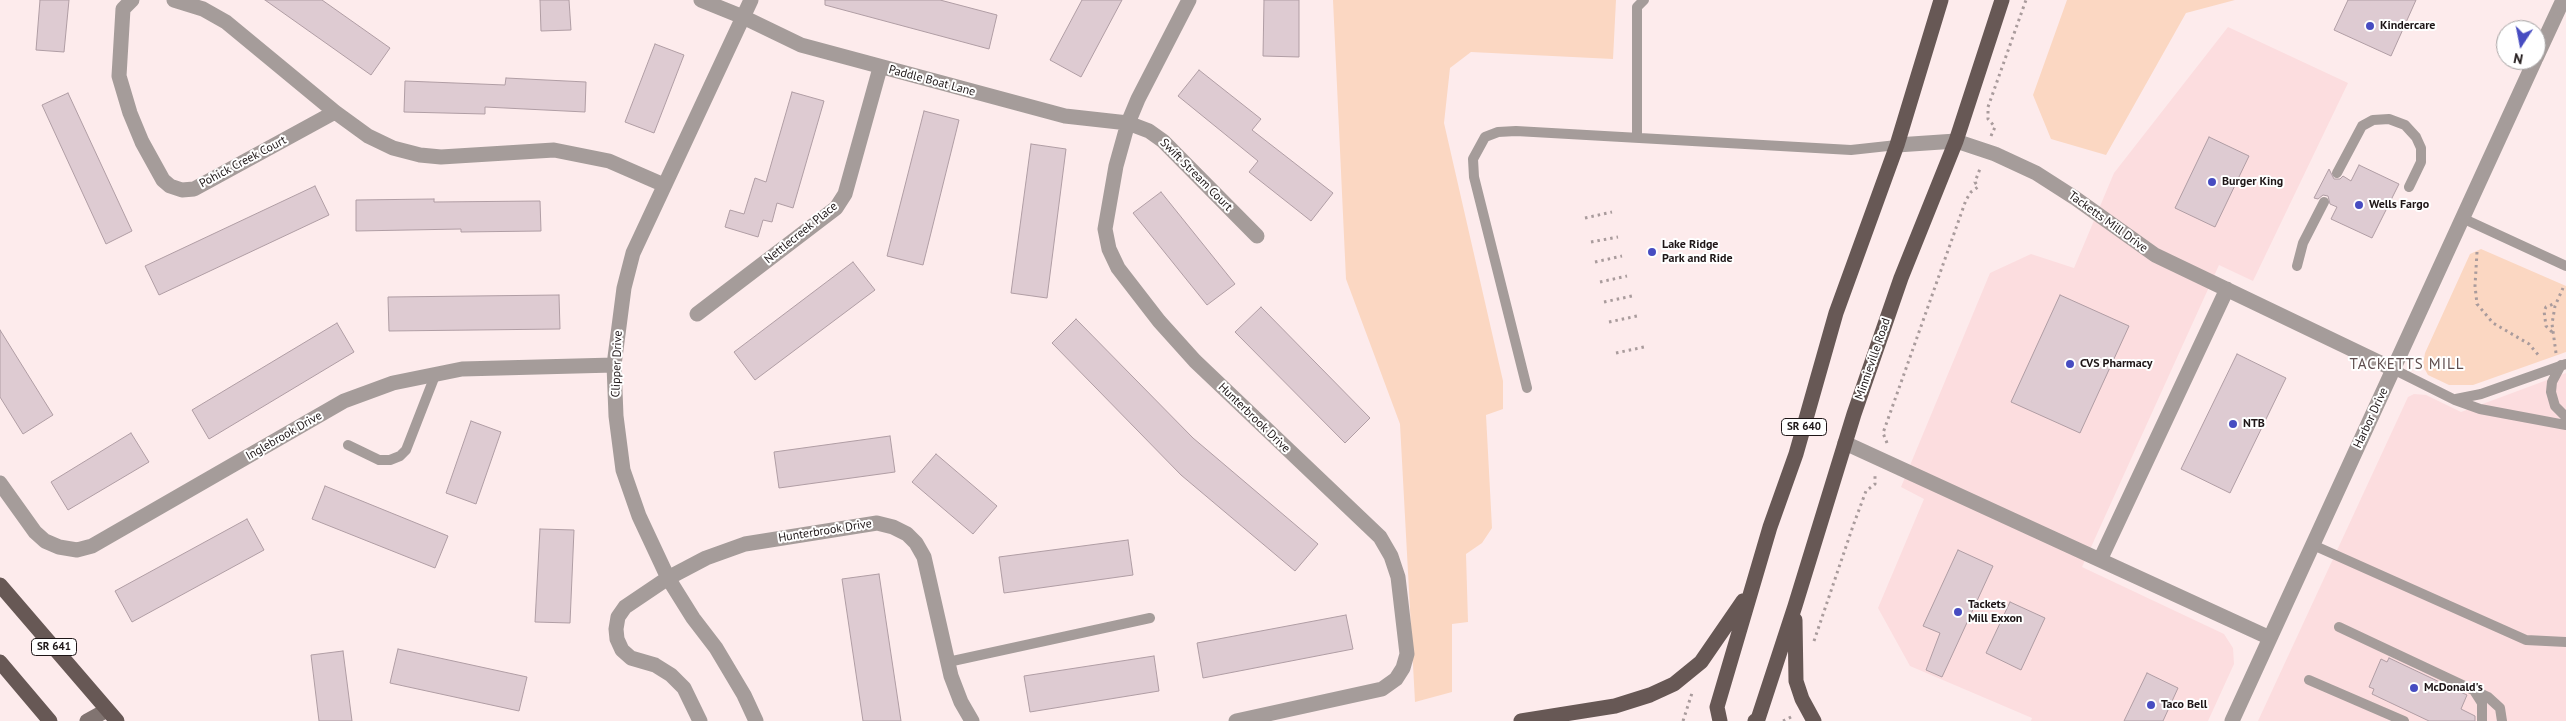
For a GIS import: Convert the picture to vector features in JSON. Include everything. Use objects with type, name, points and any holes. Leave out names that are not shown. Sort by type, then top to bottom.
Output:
[{"type":"main road","name":"SR 640","points":[[1720,721],[1717,707],[1770,527],[1796,454],[1836,313],[1897,145],[1940,0]]},
{"type":"main road","name":"Minnieville Road","points":[[1755,721],[1758,719],[1845,443],[1901,278],[1956,141],[2002,0]]},
{"type":"main road","name":"SR 641","points":[[0,585],[112,715]]},
{"type":"main road","points":[[1522,721],[1615,706],[1650,695],[1674,684],[1695,668],[1709,652],[1752,587]]},
{"type":"main road","points":[[1795,606],[1796,681],[1802,700],[1814,721]]},
{"type":"main road","points":[[0,662],[50,721]]},
{"type":"street","name":"Pohick Creek Court","points":[[132,0],[123,9],[121,18],[119,76],[130,114],[142,142],[163,180],[170,186],[182,190],[194,189],[335,112]]},
{"type":"street","points":[[174,0],[203,9],[226,22],[335,112],[368,136],[393,148],[420,155],[441,157],[554,150],[609,161],[664,186]]},
{"type":"street","name":"Paddle Boat Lane","points":[[701,0],[743,17],[801,45],[880,68],[1065,116],[1128,123]]},
{"type":"street","name":"Clipper Drive","points":[[751,0],[633,253],[622,297],[614,365],[616,416],[623,470],[638,516],[668,578],[721,656],[744,695],[756,721]]},
{"type":"street","name":"Hunterbrook Drive","points":[[1189,0],[1128,123],[1116,166],[1105,229],[1109,249],[1118,268],[1159,321],[1195,361],[1380,537],[1391,556],[1398,576],[1406,654],[1403,668],[1396,680],[1382,689],[1236,721]]},
{"type":"street","name":"Harbor Drive","points":[[2546,37],[2563,0]]},
{"type":"street","name":"Nettlecreek Place","points":[[697,314],[836,208],[845,194],[880,68]]},
{"type":"street","name":"Harbor Drive","points":[[2232,721],[2531,70]]},
{"type":"street","name":"Swift Stream Court","points":[[1128,123],[1149,131],[1163,141],[1257,236]]},
{"type":"street","name":"Tacketts Mill Drive","points":[[1897,145],[1956,141],[1995,154],[2036,173],[2076,198],[2155,255],[2393,369]]},
{"type":"street","points":[[2100,560],[2226,290]]},
{"type":"street","name":"Inglebrook Drive","points":[[0,483],[36,532],[45,540],[59,547],[77,550],[92,546],[344,401],[393,383],[462,369],[614,365]]},
{"type":"street","points":[[1845,443],[2270,638]]},
{"type":"street","name":"Hunterbrook Drive","points":[[700,721],[684,688],[671,675],[655,665],[631,658],[622,650],[617,639],[618,617],[625,607],[668,578],[706,558],[744,544],[878,523],[893,527],[907,534],[916,543],[924,557],[948,662],[961,702],[972,721]]},
{"type":"street","points":[[87,721],[112,715]]},
{"type":"lane","points":[[1636,138],[1637,7],[1644,0]]},
{"type":"lane","points":[[2338,173],[2362,126],[2373,120],[2389,119],[2405,125],[2416,137],[2421,148],[2421,162],[2409,187]]},
{"type":"lane","points":[[1527,388],[1474,177],[1473,159],[1476,150],[1485,137],[1505,131],[1851,150],[1897,145]]},
{"type":"lane","points":[[2297,266],[2303,243],[2324,202]]},
{"type":"lane","points":[[2462,218],[2566,266]]},
{"type":"lane","points":[[2455,400],[2481,394],[2560,359]]},
{"type":"lane","points":[[2560,359],[2552,382],[2551,392],[2555,406],[2566,417]]},
{"type":"lane","points":[[2393,369],[2455,400],[2496,414],[2566,425]]},
{"type":"lane","points":[[348,445],[379,460],[390,460],[400,456],[406,450],[436,373]]},
{"type":"lane","points":[[2313,545],[2526,640],[2566,642]]},
{"type":"lane","points":[[948,662],[1150,618]]},
{"type":"lane","points":[[2339,628],[2494,702],[2500,708],[2502,721]]},
{"type":"lane","points":[[2309,680],[2404,721]]},
{"type":"lane","points":[[2474,691],[2482,703],[2482,721]]},
{"type":"path","points":[[1992,131],[1995,127],[1988,119],[1988,107],[2026,0]]},
{"type":"path","points":[[1888,444],[1883,433],[1966,200],[1971,192],[1978,187],[1975,182]]},
{"type":"path","points":[[1586,218],[1612,212]]},
{"type":"path","points":[[1591,242],[1618,236]]},
{"type":"path","points":[[2477,252],[2474,294],[2482,311],[2497,327],[2531,346],[2540,358],[2560,359],[2552,333],[2546,326],[2544,311],[2546,307],[2556,303]]},
{"type":"path","points":[[1595,262],[1622,256]]},
{"type":"path","points":[[1600,282],[1627,276]]},
{"type":"path","points":[[2552,333],[2556,303],[2563,288]]},
{"type":"path","points":[[1604,302],[1632,296]]},
{"type":"path","points":[[1609,322],[1637,316]]},
{"type":"path","points":[[1616,353],[1644,347]]},
{"type":"path","points":[[1813,646],[1853,526],[1866,491],[1875,484],[1874,480]]},
{"type":"path","points":[[1683,721],[1692,690]]},
{"type":"path","points":[[1690,699],[1696,700]]},
{"type":"shaded area","points":[[1333,0],[1616,0],[1613,59],[1471,52],[1450,68],[1444,123],[1503,381],[1503,409],[1486,415],[1492,528],[1482,543],[1466,554],[1468,622],[1452,624],[1452,692],[1415,702],[1400,424],[1346,279]]},
{"type":"shaded area","points":[[2067,0],[2235,0],[2186,13],[2106,155],[2051,139],[2033,95]]},
{"type":"shaded area","points":[[2228,27],[2348,83],[2253,281],[2219,265],[2082,567],[2224,634],[2233,648],[2234,664],[2208,721],[2031,721],[2032,718],[1910,666],[1878,608],[1924,499],[1901,487],[1990,273],[2031,254],[2074,268],[2114,173]]},
{"type":"shaded area","points":[[2481,249],[2566,286],[2566,352],[2473,385],[2449,385],[2428,375],[2423,366],[2425,353],[2470,254]]},
{"type":"shaded area","points":[[2566,373],[2566,721],[2258,721],[2408,397],[2414,394],[2426,395],[2461,412]]},
{"type":"building","points":[[40,0],[69,0],[64,52],[36,50]]},
{"type":"building","points":[[265,0],[322,0],[390,48],[371,75]]},
{"type":"building","points":[[540,0],[569,0],[571,30],[541,31]]},
{"type":"building","points":[[825,0],[940,0],[997,15],[989,49],[825,5]]},
{"type":"building","points":[[1082,0],[1122,0],[1081,77],[1050,60]]},
{"type":"building","points":[[1264,0],[1299,0],[1299,57],[1263,56]]},
{"type":"building","name":"Kindercare","points":[[2348,0],[2416,0],[2391,56],[2334,30]]},
{"type":"building","points":[[655,44],[684,55],[654,133],[625,122]]},
{"type":"building","points":[[1199,70],[1261,119],[1252,130],[1333,193],[1311,221],[1249,172],[1258,161],[1178,96]]},
{"type":"building","points":[[506,78],[586,82],[585,112],[485,107],[485,114],[404,112],[405,81],[505,85]]},
{"type":"building","points":[[792,92],[824,101],[793,208],[777,203],[772,222],[763,220],[758,237],[725,227],[730,210],[744,214],[755,178],[766,182]]},
{"type":"building","points":[[68,93],[132,231],[106,244],[42,105]]},
{"type":"building","points":[[924,111],[959,120],[923,265],[887,256]]},
{"type":"building","name":"Burger King","points":[[2209,137],[2249,156],[2215,227],[2175,208]]},
{"type":"building","points":[[1031,144],[1066,149],[1047,298],[1011,293]]},
{"type":"building","name":"Wells Fargo","points":[[2359,165],[2399,184],[2372,238],[2331,219],[2337,207],[2330,204],[2328,196],[2323,195],[2318,199],[2314,198],[2329,169],[2334,179],[2340,179],[2343,176],[2351,181]]},
{"type":"building","points":[[315,186],[329,215],[159,295],[145,266]]},
{"type":"building","points":[[1161,192],[1235,284],[1207,305],[1133,213]]},
{"type":"building","points":[[434,199],[434,202],[540,201],[541,231],[461,232],[461,229],[356,231],[356,200]]},
{"type":"building","points":[[853,262],[875,290],[755,380],[734,352]]},
{"type":"building","points":[[559,295],[560,329],[389,331],[388,297]]},
{"type":"building","name":"CVS Pharmacy","points":[[2060,295],[2129,326],[2080,433],[2011,402]]},
{"type":"building","points":[[1261,307],[1370,418],[1345,443],[1235,332]]},
{"type":"building","points":[[1076,319],[1193,438],[1318,544],[1295,571],[1181,475],[1052,343]]},
{"type":"building","points":[[337,323],[354,352],[209,439],[192,410]]},
{"type":"building","points":[[0,330],[53,415],[23,434],[0,397]]},
{"type":"building","name":"NTB","points":[[2237,354],[2286,378],[2230,493],[2181,469]]},
{"type":"building","points":[[471,421],[501,432],[476,504],[446,493]]},
{"type":"building","points":[[131,433],[149,462],[68,510],[51,482]]},
{"type":"building","points":[[890,436],[895,472],[779,488],[774,452]]},
{"type":"building","points":[[936,454],[997,506],[973,534],[912,482]]},
{"type":"building","points":[[325,486],[448,536],[435,568],[312,519]]},
{"type":"building","points":[[247,519],[264,550],[132,622],[115,591]]},
{"type":"building","points":[[540,529],[574,530],[570,623],[535,622]]},
{"type":"building","points":[[1128,540],[1133,575],[1004,593],[999,557]]},
{"type":"building","points":[[1958,550],[1993,566],[1942,677],[1926,670],[1940,633],[1923,626]]},
{"type":"building","points":[[879,574],[901,721],[863,721],[842,579]]},
{"type":"building","points":[[2010,602],[2045,618],[2021,670],[1986,653]]},
{"type":"building","points":[[1346,615],[1353,649],[1203,678],[1197,643]]},
{"type":"building","points":[[398,649],[527,677],[519,711],[390,683]]},
{"type":"building","points":[[343,651],[352,721],[319,721],[311,655]]},
{"type":"building","points":[[1154,656],[1159,691],[1030,712],[1024,676]]},
{"type":"building","name":"McDonald's","points":[[2389,658],[2467,695],[2461,709],[2475,716],[2475,721],[2429,721],[2372,694],[2374,689],[2369,687],[2381,659],[2387,662]]},
{"type":"building","name":"Taco Bell","points":[[2147,673],[2178,688],[2163,721],[2124,721]]},
{"type":"place","name":"Kindercare","points":[[2370,26]]},
{"type":"place","name":"Burger King","points":[[2212,182]]},
{"type":"place","name":"Wells Fargo","points":[[2359,205]]},
{"type":"place","name":"Lake Ridge Park and Ride","points":[[1652,252]]},
{"type":"place","name":"CVS Pharmacy","points":[[2070,364]]},
{"type":"place","name":"NTB","points":[[2233,424]]},
{"type":"place","name":"Tackets Mill Exxon","points":[[1958,612]]},
{"type":"place","name":"McDonald's","points":[[2414,688]]},
{"type":"place","name":"Taco Bell","points":[[2151,705]]},
{"type":"district","name":"TACKETTS MILL","points":[[2407,365]]}]
